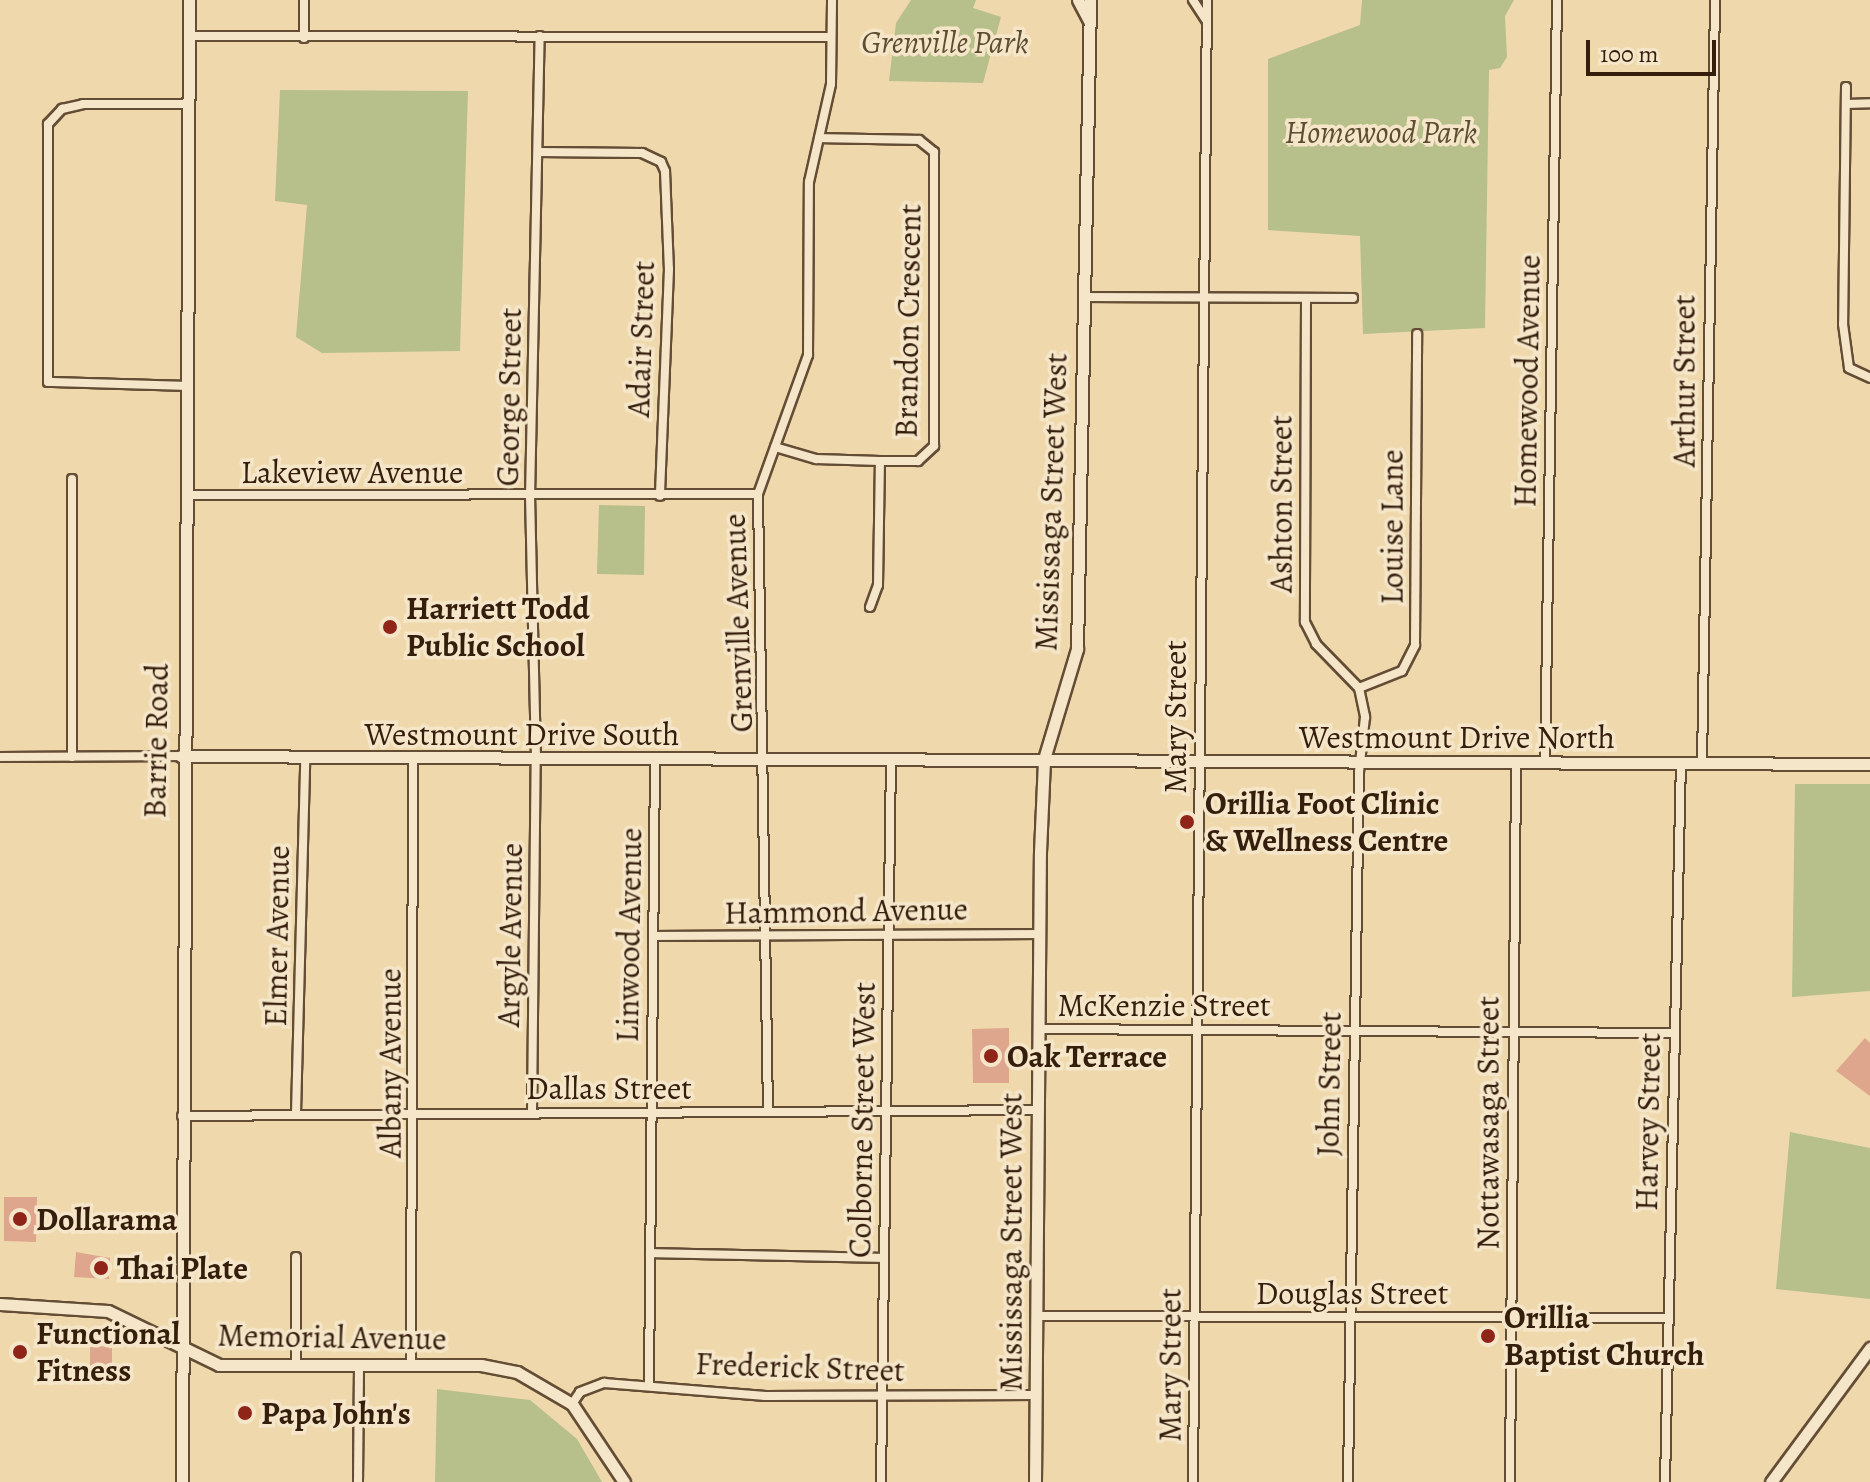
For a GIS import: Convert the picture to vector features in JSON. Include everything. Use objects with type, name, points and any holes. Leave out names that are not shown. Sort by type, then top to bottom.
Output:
[{"type":"street","name":"Barrie Road","points":[[182,1482],[181,756],[189,0]]},
{"type":"street","points":[[304,0],[304,38]]},
{"type":"street","name":"Grenville Avenue","points":[[768,1112],[766,760],[758,494],[808,355],[808,199],[831,84],[832,0]]},
{"type":"street","points":[[1078,0],[1090,22]]},
{"type":"street","name":"Mississaga Street West","points":[[1035,1482],[1039,934],[1044,759],[1077,649],[1090,0]]},
{"type":"street","points":[[1193,0],[1207,21]]},
{"type":"street","name":"Mary Street","points":[[1193,1482],[1207,0]]},
{"type":"street","name":"Homewood Avenue","points":[[1545,763],[1557,0]]},
{"type":"street","name":"Arthur Street","points":[[1702,763],[1715,0]]},
{"type":"street","points":[[190,36],[831,37]]},
{"type":"street","name":"George Street","points":[[536,759],[530,497],[540,36]]},
{"type":"street","points":[[1846,87],[1843,324],[1849,368],[1870,378]]},
{"type":"street","points":[[1847,104],[1870,103]]},
{"type":"street","points":[[185,386],[48,382],[48,124],[62,109],[83,104],[190,104]]},
{"type":"street","name":"Brandon Crescent","points":[[775,447],[816,459],[918,461],[934,446],[934,152],[919,140],[819,138]]},
{"type":"street","name":"Adair Street","points":[[538,152],[642,153],[661,162],[668,183],[660,496]]},
{"type":"street","points":[[1084,297],[1353,298]]},
{"type":"street","name":"Ashton Street","points":[[1306,300],[1305,622],[1316,644],[1359,688]]},
{"type":"street","name":"Louise Lane","points":[[1359,688],[1402,671],[1415,645],[1417,334]]},
{"type":"street","points":[[870,607],[878,585],[880,461]]},
{"type":"street","points":[[72,479],[72,757]]},
{"type":"street","name":"Lakeview Avenue","points":[[186,495],[530,497],[758,494]]},
{"type":"street","name":"John Street","points":[[1348,1482],[1353,1030],[1360,763],[1365,717],[1359,688]]},
{"type":"street","name":"Westmount Drive South","points":[[0,757],[181,756],[305,761],[1044,759]]},
{"type":"street","name":"Argyle Avenue","points":[[532,1112],[536,759]]},
{"type":"street","name":"Linwood Avenue","points":[[649,1383],[655,759]]},
{"type":"street","name":"Colborne Street West","points":[[881,1482],[891,759]]},
{"type":"street","name":"Westmount Drive North","points":[[1044,759],[1870,764]]},
{"type":"street","name":"Elmer Avenue","points":[[296,1113],[305,761]]},
{"type":"street","name":"Albany Avenue","points":[[411,1365],[415,1112],[413,761]]},
{"type":"street","name":"Nottawasaga Street","points":[[1510,1482],[1516,763]]},
{"type":"street","name":"Harvey Street","points":[[1665,1482],[1681,763]]},
{"type":"street","name":"Hammond Avenue","points":[[654,936],[1039,934]]},
{"type":"street","name":"McKenzie Street","points":[[1038,1029],[1674,1033]]},
{"type":"street","name":"Dallas Street","points":[[181,1116],[1037,1110]]},
{"type":"street","points":[[650,1253],[883,1258]]},
{"type":"street","points":[[296,1257],[296,1366]]},
{"type":"street","name":"Memorial Avenue","points":[[0,1304],[108,1311],[219,1365],[411,1365],[505,1369],[551,1388],[572,1404],[624,1482]]},
{"type":"street","name":"Douglas Street","points":[[1036,1316],[1668,1318]]},
{"type":"street","points":[[1771,1482],[1870,1348]]},
{"type":"street","points":[[358,1482],[359,1365]]},
{"type":"street","name":"Frederick Street","points":[[572,1404],[588,1387],[649,1383],[765,1396],[1036,1395]]},
{"type":"green space","name":"Grenville Park","points":[[911,0],[976,0],[973,8],[1001,17],[983,83],[889,81],[896,23]]},
{"type":"green space","name":"Homewood Park","points":[[1362,0],[1514,0],[1505,16],[1507,57],[1500,68],[1489,70],[1485,328],[1363,334],[1360,236],[1268,230],[1268,59],[1360,25]]},
{"type":"green space","points":[[280,90],[468,91],[460,351],[322,353],[296,337],[307,205],[275,201]]},
{"type":"green space","points":[[599,505],[645,506],[644,575],[597,574]]},
{"type":"green space","points":[[1795,784],[1870,784],[1870,991],[1792,997]]},
{"type":"green space","points":[[1790,1132],[1870,1148],[1870,1299],[1776,1289]]},
{"type":"green space","points":[[437,1389],[530,1400],[577,1439],[602,1482],[435,1482]]},
{"type":"building","name":"Oak Terrace","points":[[1009,1028],[1009,1083],[973,1083],[972,1029]]},
{"type":"building","points":[[1865,1038],[1870,1043],[1870,1096],[1836,1071]]},
{"type":"building","name":"Dollarama","points":[[4,1197],[37,1197],[36,1242],[4,1241]]},
{"type":"building","points":[[76,1252],[110,1258],[109,1279],[74,1277]]},
{"type":"building","points":[[112,1346],[112,1367],[90,1368],[90,1347]]},
{"type":"place","name":"Harriett Todd Public School","points":[[390,627]]},
{"type":"place","name":"Orillia Foot Clinic & Wellness Centre","points":[[1187,822]]},
{"type":"place","name":"Oak Terrace","points":[[991,1056]]},
{"type":"place","name":"Dollarama","points":[[20,1219]]},
{"type":"place","name":"Thai Plate","points":[[101,1268]]},
{"type":"place","name":"Orillia Baptist Church","points":[[1488,1336]]},
{"type":"place","name":"Functional Fitness","points":[[20,1352]]},
{"type":"place","name":"Papa John's","points":[[245,1413]]}]
